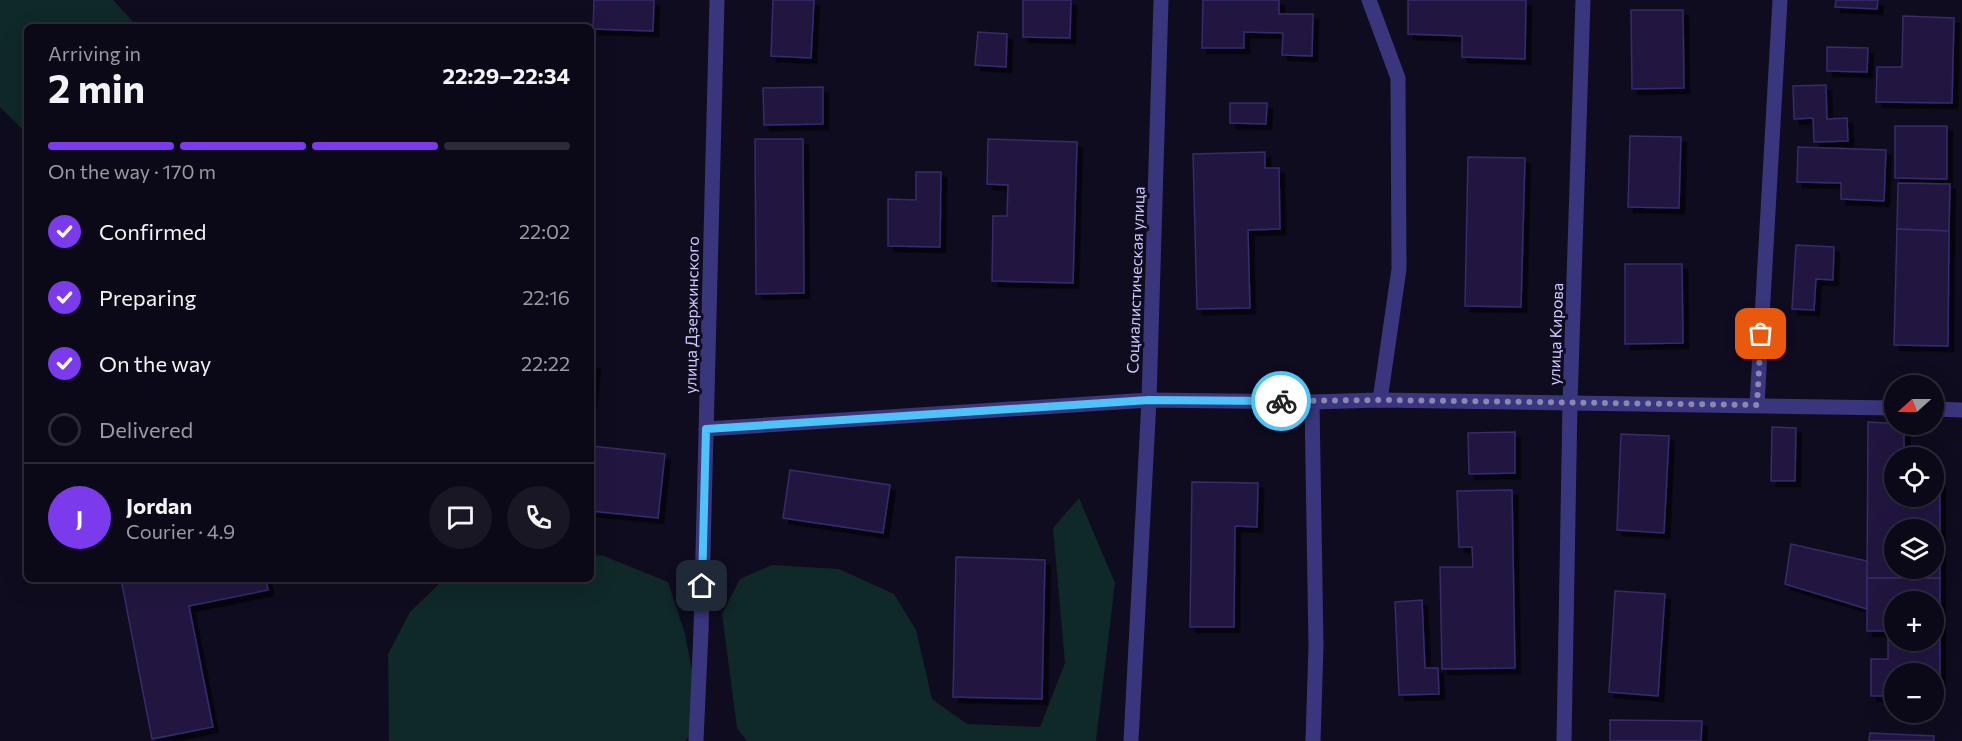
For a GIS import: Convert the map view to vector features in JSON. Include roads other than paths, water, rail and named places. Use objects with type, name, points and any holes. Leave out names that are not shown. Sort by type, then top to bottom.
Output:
[{"type":"street","name":"улица Дзержинского","points":[[696,741],[701,631],[717,0]]},
{"type":"street","name":"Социалистическая улица","points":[[1131,741],[1149,400],[1161,0]]},
{"type":"street","points":[[1369,0],[1398,78],[1399,269],[1380,400]]},
{"type":"street","name":"улица Кирова","points":[[1564,741],[1570,403],[1584,0]]},
{"type":"street","points":[[1757,405],[1780,0]]},
{"type":"street","points":[[706,429],[1149,400],[1312,402],[1380,400],[1884,408]]},
{"type":"street","points":[[1312,402],[1316,646],[1313,741]]},
{"type":"street","points":[[1944,409],[1962,410]]}]
